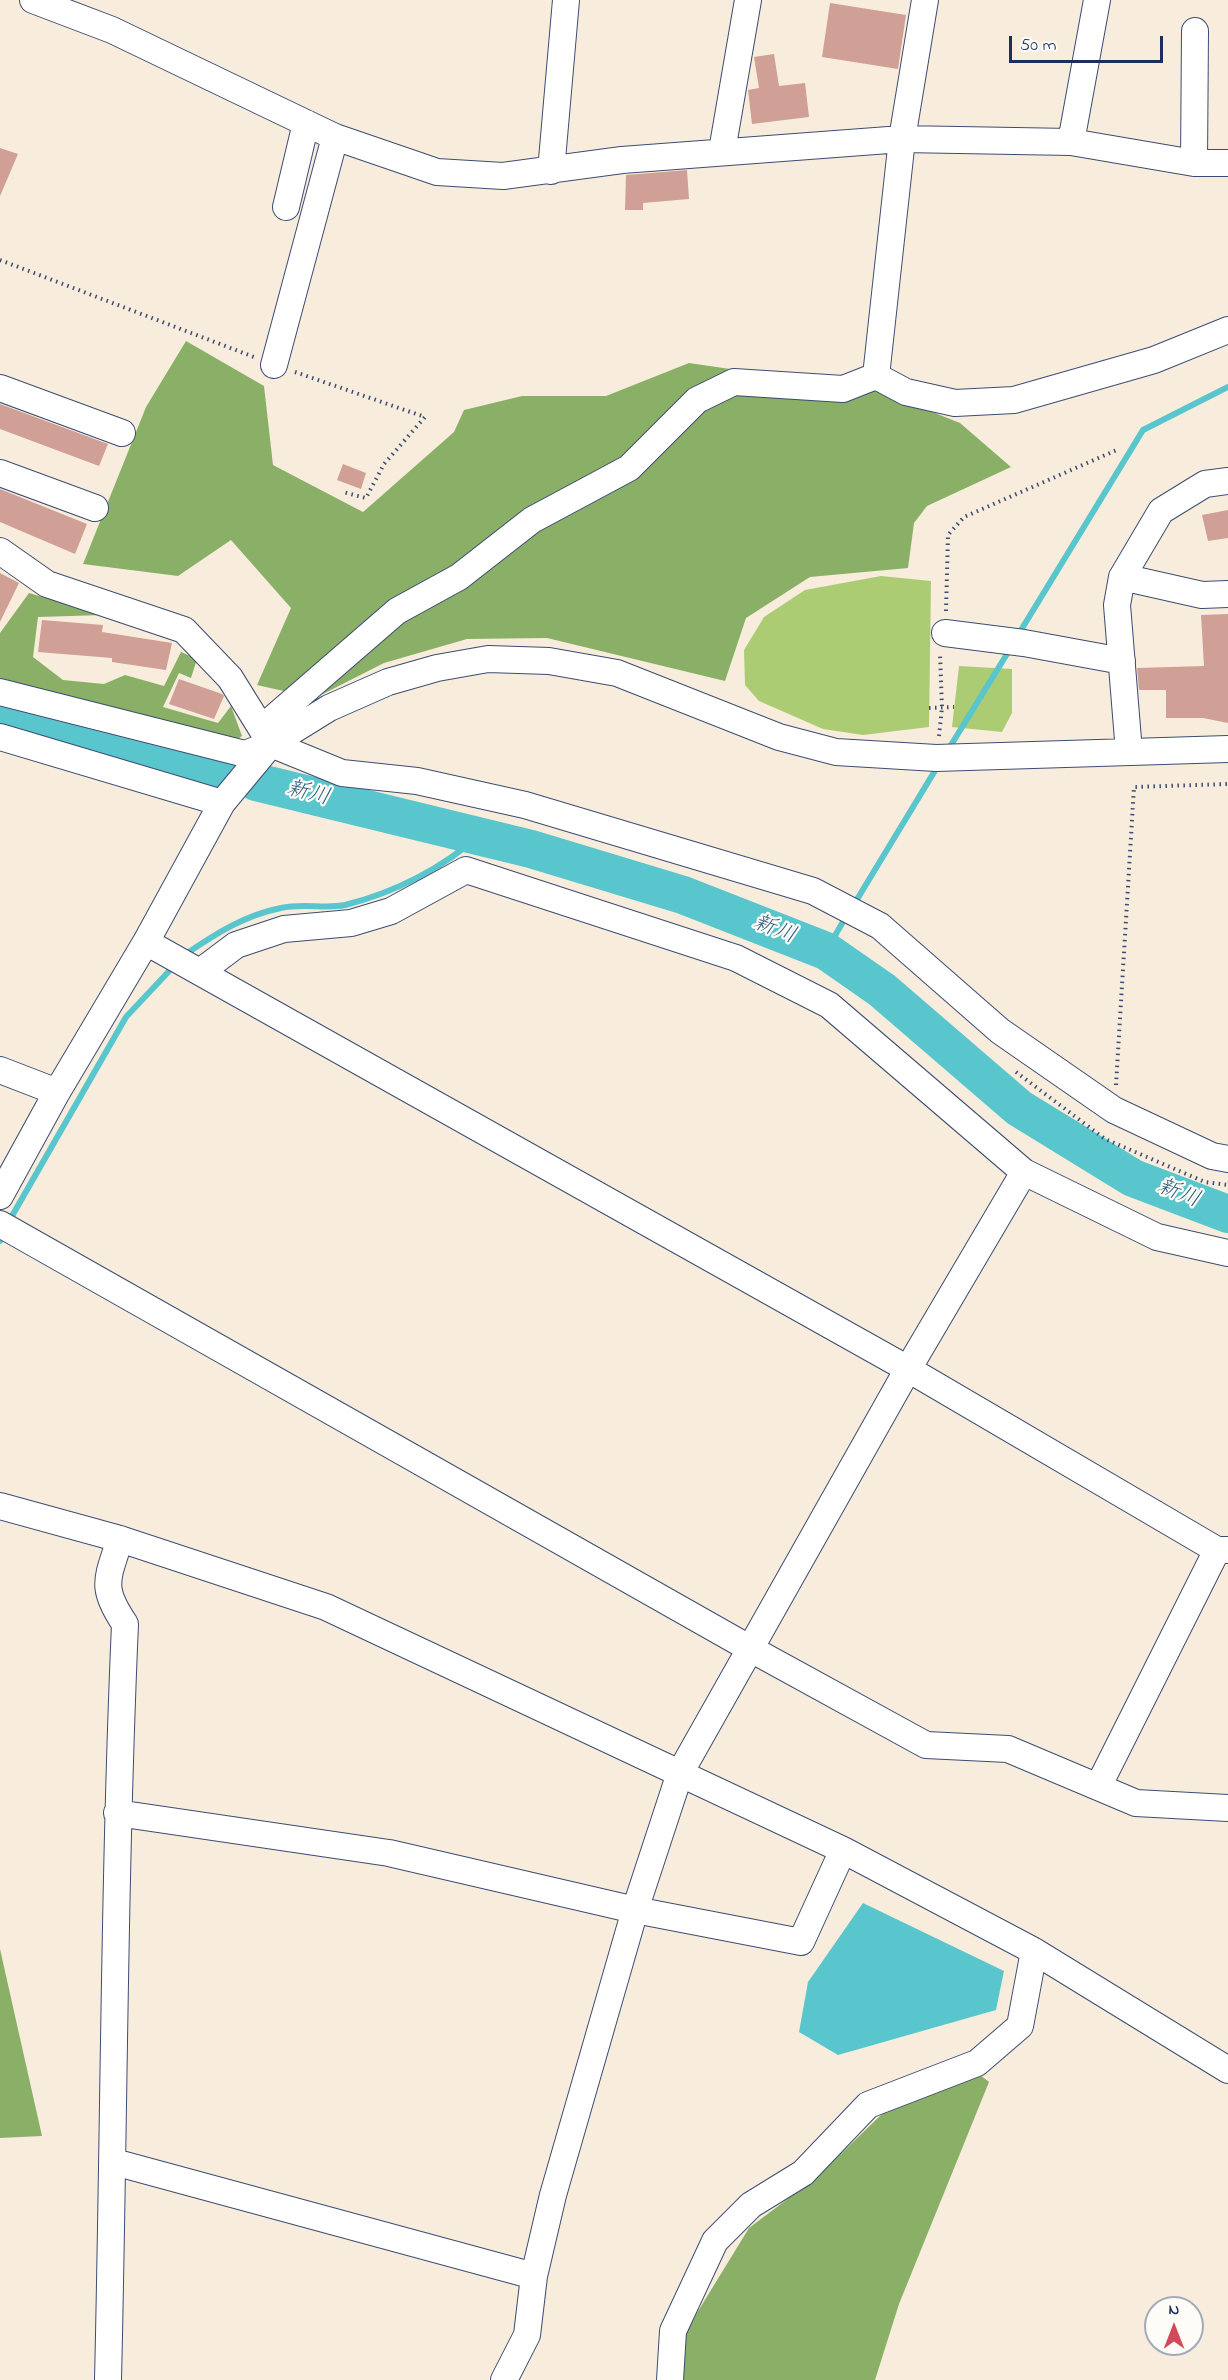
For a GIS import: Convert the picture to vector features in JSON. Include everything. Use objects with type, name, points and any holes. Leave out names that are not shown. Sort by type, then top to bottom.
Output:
[{"type":"street","points":[[33,0],[112,30],[335,137],[438,172],[502,176],[622,160],[902,139],[1071,142],[1194,163],[1228,162]]},
{"type":"street","points":[[552,171],[566,0]]},
{"type":"street","points":[[722,151],[748,0]]},
{"type":"street","points":[[876,376],[902,139],[925,0]]},
{"type":"street","points":[[1071,142],[1097,0]]},
{"type":"street","points":[[1194,163],[1195,31]]},
{"type":"street","points":[[286,207],[306,123]]},
{"type":"street","points":[[274,365],[335,137]]},
{"type":"street","points":[[0,692],[245,754],[267,736],[397,611],[459,577],[532,520],[629,468],[697,400],[734,382],[843,389],[876,376],[906,392],[955,404],[1014,400],[1154,360],[1228,330]]},
{"type":"street","points":[[0,388],[122,433]]},
{"type":"street","points":[[0,473],[95,508]]},
{"type":"street","points":[[1129,752],[1118,605],[1122,577],[1161,511],[1205,484],[1228,481]]},
{"type":"street","points":[[0,551],[47,584],[184,630],[230,678],[267,736],[342,772],[417,781],[525,805],[813,891],[880,926],[1000,1031],[1114,1110],[1212,1156],[1228,1159]]},
{"type":"street","points":[[1122,577],[1202,595],[1228,594]]},
{"type":"street","points":[[945,633],[1024,643],[1122,661]]},
{"type":"street","points":[[0,1196],[57,1092],[146,942],[222,803],[267,736],[388,682],[437,668],[488,659],[549,661],[617,673],[779,737],[836,752],[936,759],[1228,749]]},
{"type":"street","points":[[0,737],[222,803]]},
{"type":"street","points":[[200,972],[236,945],[284,929],[351,923],[391,911],[466,870],[736,958],[829,1005],[1024,1172],[1156,1237],[1228,1253]]},
{"type":"street","points":[[146,942],[908,1369],[1223,1550],[1098,1787]]},
{"type":"street","points":[[0,1070],[57,1092]]},
{"type":"street","points":[[504,2380],[527,2336],[534,2276],[553,2195],[635,1910],[680,1773],[908,1369],[1024,1172]]},
{"type":"street","points":[[0,1224],[749,1648],[926,1745],[1008,1749],[1136,1803],[1228,1808]]},
{"type":"street","points":[[0,1506],[120,1539],[326,1607],[843,1850],[1034,1951],[1228,2070]]},
{"type":"street","points":[[108,2380],[114,2162],[117,1813],[126,1624],[110,1600],[108,1575],[120,1539]]},
{"type":"street","points":[[117,1813],[389,1853],[635,1910],[801,1942],[843,1850]]},
{"type":"street","points":[[670,2380],[673,2331],[715,2241],[751,2205],[803,2172],[868,2105],[977,2063],[1020,2026],[1034,1951]]},
{"type":"street","points":[[114,2162],[534,2276]]},
{"type":"path","points":[[936,759],[942,708],[940,658],[945,633],[948,535],[964,517],[1119,449]]},
{"type":"path","points":[[929,708],[954,707]]},
{"type":"path","points":[[1114,1110],[1134,787],[1228,784]]},
{"type":"path","points":[[1007,1065],[1105,1139],[1205,1182],[1228,1185]]},
{"type":"green space","points":[[186,341],[264,386],[273,465],[363,512],[454,432],[464,410],[522,396],[606,396],[689,363],[880,391],[960,423],[1011,467],[927,506],[914,523],[908,568],[810,577],[746,618],[725,681],[547,638],[467,639],[384,663],[315,698],[257,685],[291,608],[231,540],[178,576],[83,564],[146,407]]},
{"type":"green space","points":[[881,576],[931,581],[929,727],[863,735],[823,729],[759,701],[745,685],[744,650],[764,617],[805,590]]},
{"type":"green space","points":[[29,593],[103,615],[38,617],[33,657],[63,680],[104,684],[125,675],[164,686],[181,652],[197,659],[191,678],[179,673],[163,707],[218,723],[231,706],[242,736],[231,744],[0,684],[0,633]]},
{"type":"green space","points":[[959,666],[1012,669],[1012,713],[1002,732],[952,727]]},
{"type":"green space","points":[[0,1949],[42,2136],[0,2138]]},
{"type":"green space","points":[[979,2074],[989,2082],[899,2304],[875,2380],[680,2380],[684,2334],[749,2228],[818,2176],[885,2111]]},
{"type":"water","points":[[863,1903],[1004,1971],[996,2010],[838,2055],[799,2032],[808,1982]]},
{"type":"building","points":[[830,3],[906,15],[898,69],[822,57]]},
{"type":"building","points":[[774,54],[779,86],[805,83],[809,117],[752,124],[748,90],[759,88],[754,57]]},
{"type":"building","points":[[0,148],[18,154],[0,196]]},
{"type":"building","points":[[687,170],[689,199],[643,203],[643,210],[625,210],[626,175]]},
{"type":"building","points":[[0,404],[108,444],[99,466],[0,429]]},
{"type":"building","points":[[343,464],[366,473],[361,489],[337,480]]},
{"type":"building","points":[[0,489],[87,524],[75,554],[0,522]]},
{"type":"building","points":[[1228,510],[1228,538],[1208,541],[1202,515]]},
{"type":"building","points":[[0,573],[19,583],[0,622]]},
{"type":"building","points":[[1228,614],[1228,723],[1203,718],[1166,718],[1166,690],[1139,690],[1137,668],[1204,666],[1201,615]]},
{"type":"building","points":[[42,620],[103,625],[102,632],[172,643],[166,670],[112,662],[112,658],[38,652]]},
{"type":"building","points":[[179,679],[224,696],[214,719],[169,704]]},
{"type":"waterway","points":[[1018,635],[1143,430],[1228,387]]},
{"type":"waterway","points":[[948,750],[1010,649]]},
{"type":"waterway","name":"新川","points":[[0,711],[219,774]]},
{"type":"waterway","points":[[853,906],[939,764]]},
{"type":"waterway","name":"新川","points":[[256,782],[531,849],[683,895],[826,951],[882,990],[1019,1108],[1133,1178],[1228,1214]]},
{"type":"waterway","points":[[186,954],[208,939],[255,915],[289,907],[345,905],[381,894],[434,868],[479,835]]},
{"type":"waterway","points":[[826,951],[847,915]]},
{"type":"waterway","points":[[12,1216],[126,1017],[172,968]]}]
